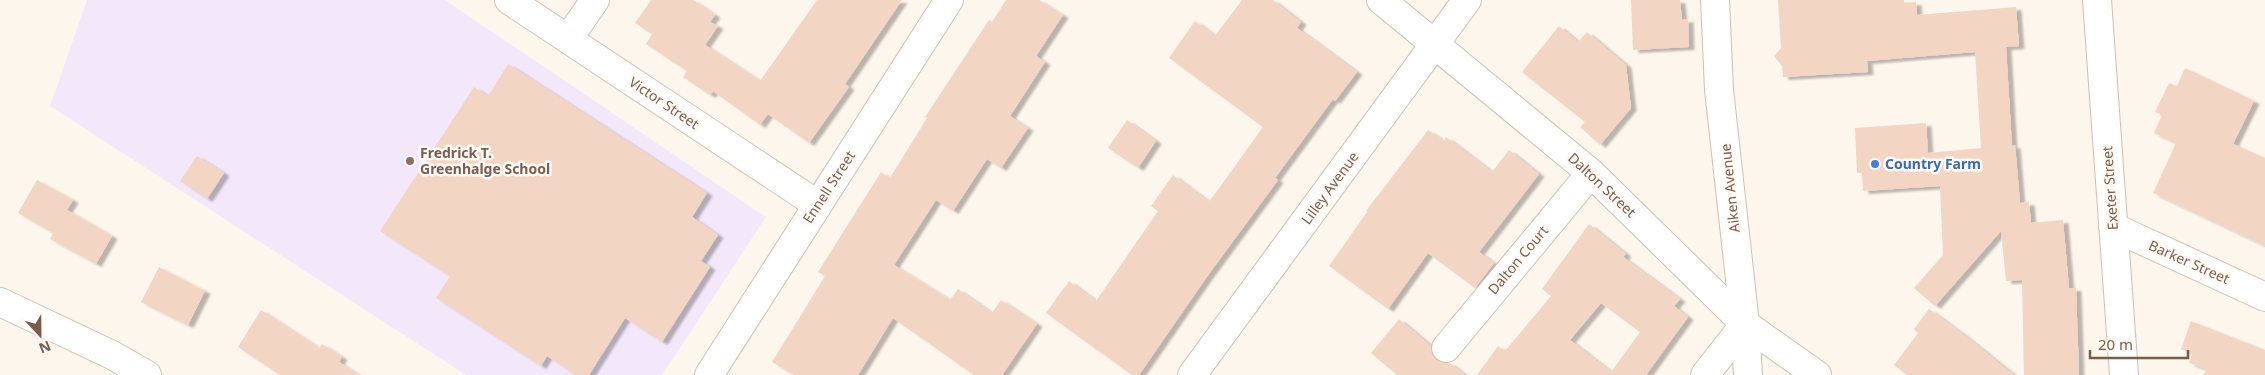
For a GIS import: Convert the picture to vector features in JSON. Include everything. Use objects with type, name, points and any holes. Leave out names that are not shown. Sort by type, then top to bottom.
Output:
[{"type":"street","name":"Victor Street","points":[[509,0],[818,205]]},
{"type":"street","points":[[568,39],[594,0]]},
{"type":"street","name":"Ennell Street","points":[[709,375],[950,0]]},
{"type":"street","name":"Dalton Street","points":[[1381,0],[1591,173],[1745,324],[1817,375]]},
{"type":"street","name":"Lilley Avenue","points":[[1192,375],[1467,0]]},
{"type":"street","name":"Aiken Avenue","points":[[1715,0],[1719,90],[1745,324],[1748,375]]},
{"type":"street","name":"Exeter Street","points":[[2097,0],[2124,375]]},
{"type":"street","name":"Dalton Court","points":[[1446,348],[1591,173]]},
{"type":"street","name":"Barker Street","points":[[2113,227],[2265,296]]},
{"type":"street","points":[[0,302],[147,375]]},
{"type":"street","points":[[1705,375],[1745,324]]},
{"type":"shaded area","name":"Fredrick T. Greenhalge School","points":[[87,0],[445,0],[766,217],[662,375],[466,375],[50,106]]},
{"type":"building","points":[[651,0],[693,0],[715,15],[710,22],[718,26],[705,45],[760,81],[817,0],[902,0],[845,84],[849,87],[809,143],[768,114],[760,125],[713,91],[710,95],[683,77],[687,71],[646,44],[652,34],[635,23]]},
{"type":"building","points":[[1006,0],[1039,0],[1063,15],[1036,56],[1045,62],[1010,116],[1028,128],[1001,168],[987,159],[953,211],[936,200],[894,265],[950,300],[958,289],[992,313],[1001,300],[1037,324],[1002,375],[974,375],[893,318],[858,375],[794,375],[772,362],[825,276],[818,272],[881,172],[890,178],[927,118],[925,117],[989,20],[992,22]]},
{"type":"building","points":[[1242,0],[1273,0],[1301,22],[1297,28],[1357,72],[1335,101],[1333,99],[1275,178],[1278,180],[1206,278],[1139,375],[1132,375],[1046,313],[1069,281],[1096,301],[1158,211],[1151,206],[1173,175],[1209,202],[1263,127],[1169,58],[1195,21],[1215,36]]},
{"type":"building","points":[[1631,0],[1680,0],[1682,20],[1688,19],[1689,47],[1633,50]]},
{"type":"building","points":[[1778,0],[1904,0],[1904,3],[1916,2],[1917,15],[2016,7],[2019,46],[2006,47],[2012,146],[2015,145],[2020,203],[2029,202],[2031,223],[2063,220],[2069,288],[2076,288],[2079,375],[2024,375],[2022,280],[2006,281],[2001,231],[1935,306],[1914,288],[1943,255],[1940,186],[1863,191],[1862,173],[1857,173],[1855,128],[1926,123],[1928,153],[1981,148],[1975,52],[1867,61],[1868,72],[1783,77],[1782,66],[1774,56],[1781,48]]},
{"type":"building","points":[[1559,26],[1578,42],[1587,32],[1626,65],[1631,108],[1600,145],[1580,127],[1585,122],[1522,72]]},
{"type":"building","points":[[508,64],[707,193],[692,217],[718,235],[701,261],[710,267],[662,342],[625,318],[589,375],[576,375],[547,356],[541,366],[436,298],[450,276],[380,231],[474,87],[488,96]]},
{"type":"building","points":[[2185,68],[2254,101],[2233,144],[2265,158],[2265,246],[2153,193],[2176,143],[2154,133],[2162,115],[2155,112],[2169,83],[2177,86]]},
{"type":"building","points":[[1127,120],[1156,141],[1138,168],[1108,148]]},
{"type":"building","points":[[1428,130],[1444,141],[1446,137],[1492,172],[1509,150],[1539,174],[1479,252],[1494,263],[1475,288],[1428,253],[1388,309],[1329,266],[1366,211]]},
{"type":"building","points":[[197,156],[224,173],[207,199],[180,181]]},
{"type":"building","points":[[37,180],[73,200],[67,210],[112,236],[96,264],[50,239],[53,233],[18,213]]},
{"type":"building","points":[[1589,224],[1626,254],[1623,257],[1680,299],[1674,306],[1688,317],[1646,375],[1477,375],[1498,346],[1505,351],[1551,296],[1542,289]],"holes":[[[1601,303],[1640,332],[1611,372],[1570,340]]]},
{"type":"building","points":[[159,267],[205,291],[188,325],[141,302]]},
{"type":"building","points":[[1929,309],[2014,375],[1907,375],[1894,365],[1918,333],[1914,329]]},
{"type":"building","points":[[261,310],[319,348],[322,344],[342,357],[339,362],[359,375],[280,375],[238,347]]},
{"type":"building","points":[[1399,319],[1431,346],[1432,354],[1436,360],[1450,363],[1465,375],[1397,375],[1371,353]]},
{"type":"building","points":[[2191,321],[2265,350],[2265,375],[2204,375],[2206,369],[2189,363],[2192,354],[2181,349]]},
{"type":"place","name":"Fredrick T. Greenhalge School","points":[[410,161]]},
{"type":"place","name":"Country Farm","points":[[1875,164]]}]
